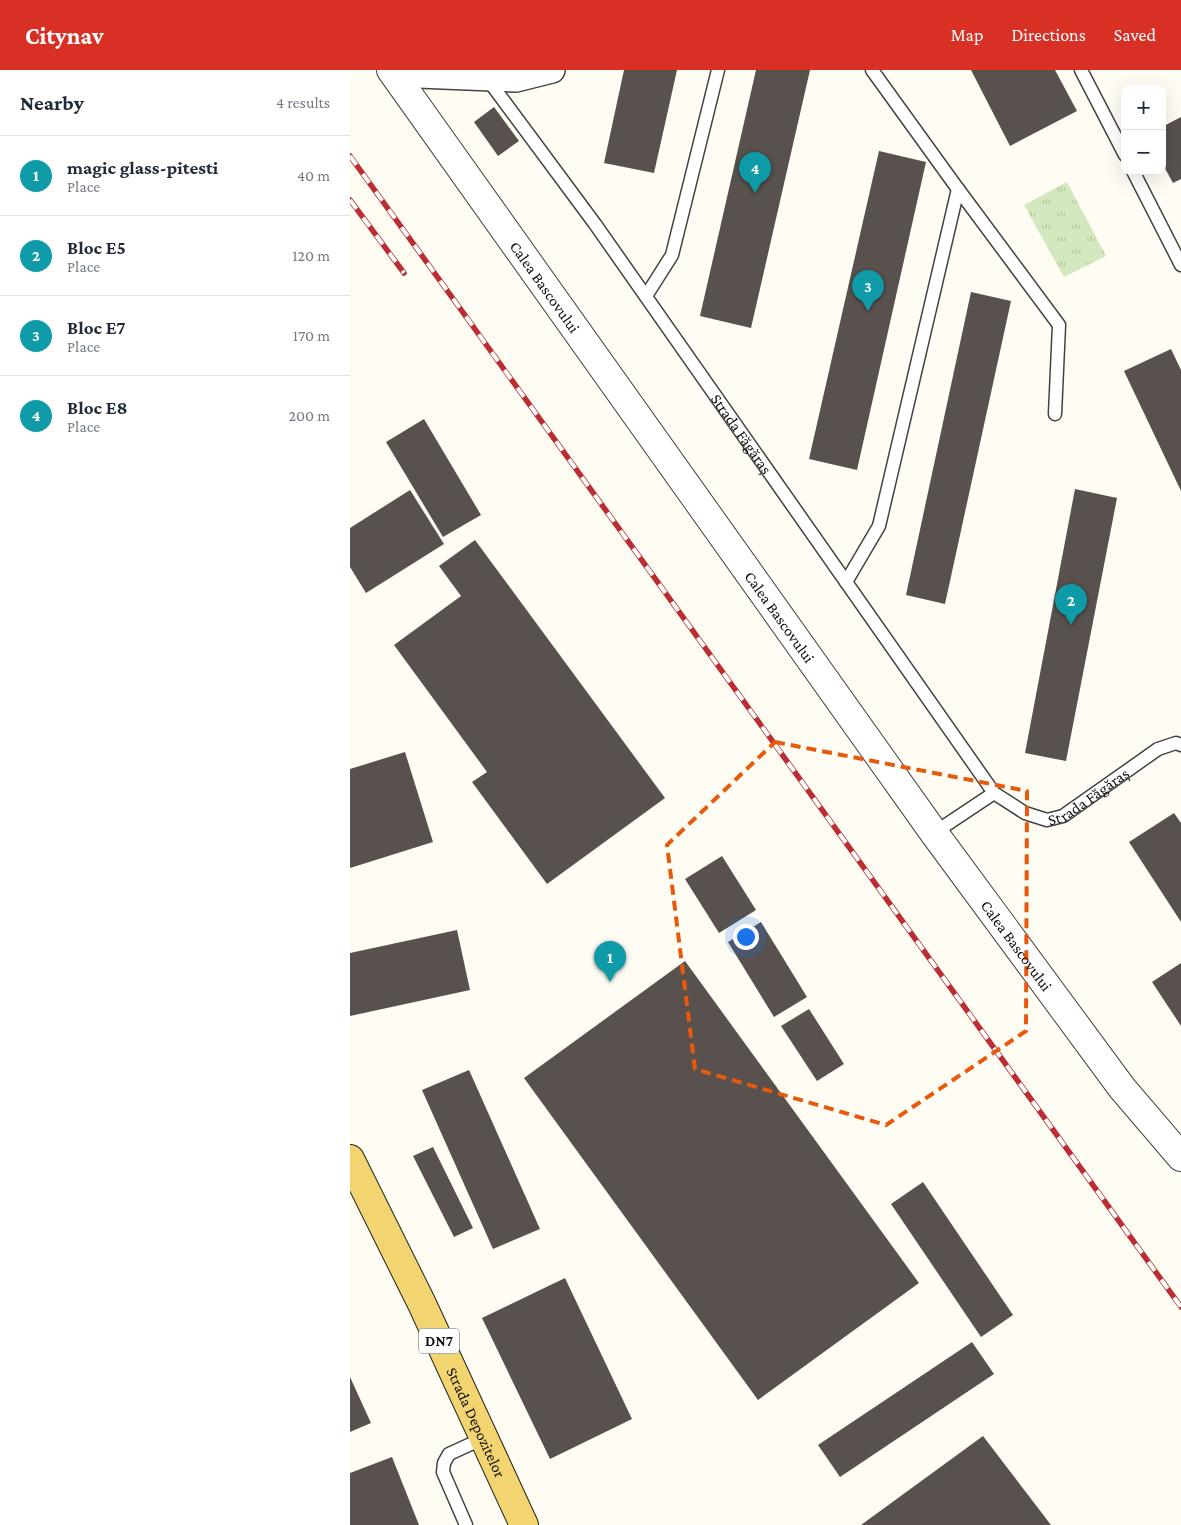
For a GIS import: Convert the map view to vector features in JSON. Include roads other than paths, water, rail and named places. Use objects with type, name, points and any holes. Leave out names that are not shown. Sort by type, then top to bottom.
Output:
[{"type":"main road","name":"Strada Depozitelor","points":[[350,1159],[422,1304],[524,1525]]},
{"type":"street","points":[[392,72],[484,74],[516,79],[552,70]]},
{"type":"street","name":"Calea Bascovului","points":[[392,72],[934,833],[1122,1088],[1181,1156]]},
{"type":"lane","points":[[646,296],[672,255],[718,70]]},
{"type":"lane","points":[[872,70],[1059,325],[1054,414]]},
{"type":"lane","points":[[1081,70],[1121,148]]},
{"type":"lane","name":"Strada Făgăraș","points":[[484,74],[595,224],[994,793],[1025,814],[1047,820],[1063,816],[1158,749],[1176,743],[1181,744]]},
{"type":"lane","points":[[1135,175],[1181,265]]},
{"type":"lane","points":[[846,582],[879,526],[958,189]]},
{"type":"lane","points":[[934,833],[994,793]]},
{"type":"lane","points":[[466,1525],[443,1472],[444,1462],[449,1454],[484,1438]]},
{"type":"railway","points":[[350,156],[1181,1307]]},
{"type":"railway","points":[[350,200],[404,273]]},
{"type":"place","name":"Bloc E8","points":[[755,193]]},
{"type":"place","name":"Bloc E7","points":[[868,311]]},
{"type":"place","name":"Bloc E5","points":[[1071,625]]},
{"type":"place","name":"magic glass-pitesti","points":[[610,982]]}]
